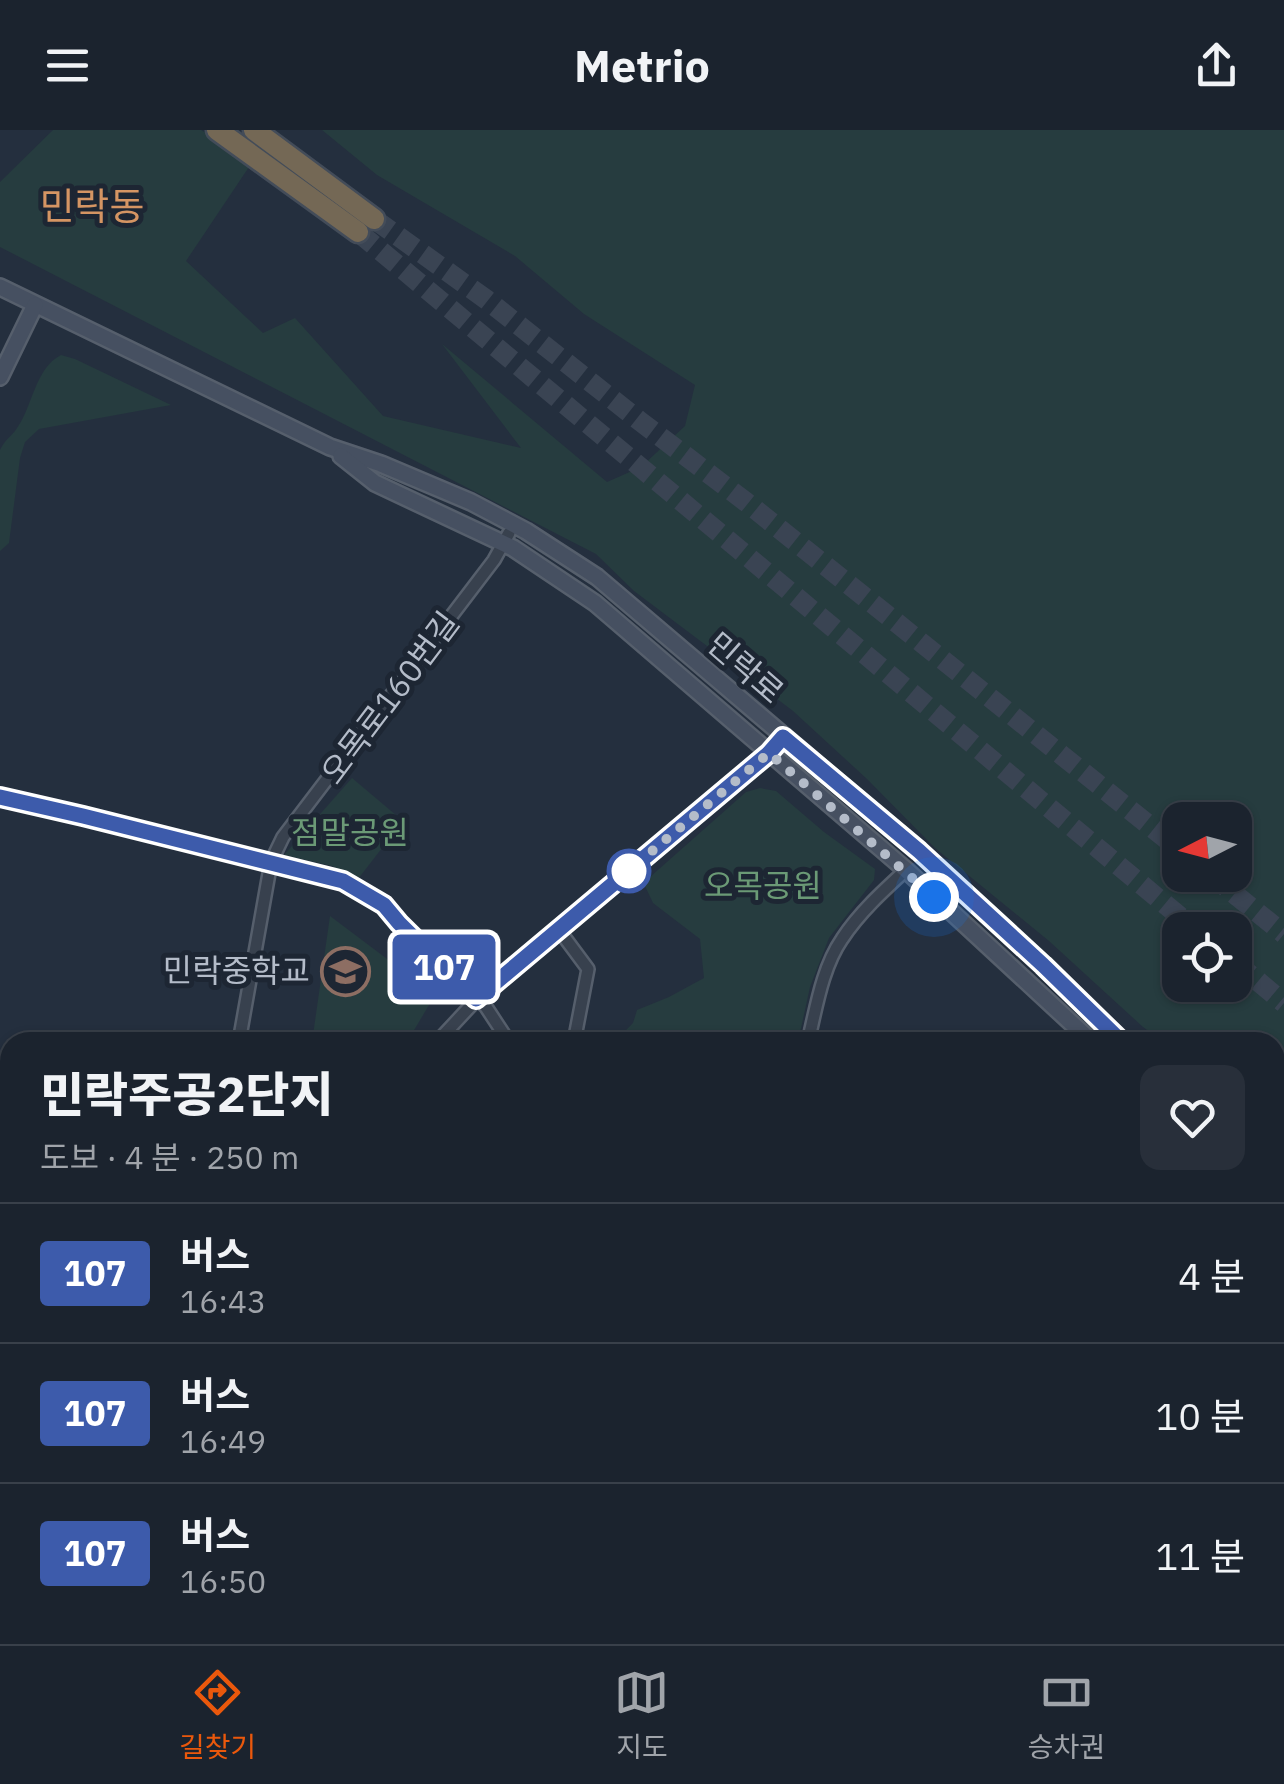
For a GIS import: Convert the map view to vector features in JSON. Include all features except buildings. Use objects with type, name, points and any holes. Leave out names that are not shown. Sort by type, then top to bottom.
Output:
[{"type":"highway","points":[[217,130],[366,225],[254,130]]},
{"type":"main road","name":"민락로","points":[[0,287],[330,447],[471,502],[526,530],[598,577],[919,851],[1112,1032]]},
{"type":"main road","points":[[0,378],[35,305]]},
{"type":"main road","name":"민락로","points":[[330,447],[375,482],[513,548],[595,603],[906,870],[1079,1032]]},
{"type":"street","name":"오목로160번길","points":[[271,862],[284,838],[494,560],[508,533]]},
{"type":"street","points":[[446,1032],[476,999],[769,753],[783,737]]},
{"type":"street","points":[[0,797],[343,881],[384,905],[486,1007],[502,1032]]},
{"type":"street","points":[[241,1032],[271,862]]},
{"type":"street","points":[[811,1032],[840,941],[906,870]]},
{"type":"street","points":[[559,930],[588,968],[576,1032]]},
{"type":"green space","points":[[53,130],[201,130],[253,161],[186,261],[263,333],[295,318],[383,416],[521,448],[442,344],[607,482],[641,467],[685,426],[695,385],[584,314],[515,256],[377,175],[322,130],[1284,130],[1284,1032],[1150,1032],[1049,941],[935,848],[793,711],[634,591],[596,554],[0,247],[0,182]]},
{"type":"green space","points":[[61,355],[171,405],[39,429],[25,442],[9,543],[0,551],[0,450],[21,422],[39,379]]},
{"type":"green space","name":"점말공원","points":[[352,778],[403,821],[358,879],[332,866],[284,855]]},
{"type":"green space","name":"오목공원","points":[[760,788],[776,791],[875,869],[874,880],[829,938],[810,987],[800,1032],[624,1032],[633,1023],[637,1010],[704,978],[700,939],[653,903],[645,886],[650,877],[746,792]]},
{"type":"green space","points":[[330,916],[435,995],[413,1032],[313,1032]]},
{"type":"tunnel","points":[[374,219],[487,300],[746,502],[1162,836]]},
{"type":"tunnel","points":[[358,232],[1174,912]]},
{"type":"tunnel","points":[[1232,892],[1284,934]]},
{"type":"tunnel","points":[[1252,976],[1284,1003]]},
{"type":"bus line","name":"107","points":[[0,797],[343,881],[384,905],[476,999],[769,753],[783,737],[919,851],[1112,1032]]},
{"type":"place","name":"민락중학교","points":[[345,971]]},
{"type":"district","name":"민락동","points":[[92,207]]},
{"type":"route","points":[[629,871],[620,878],[769,753],[934,897]]}]
